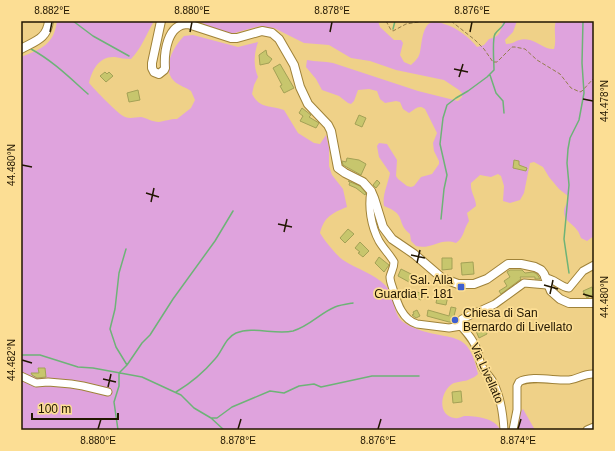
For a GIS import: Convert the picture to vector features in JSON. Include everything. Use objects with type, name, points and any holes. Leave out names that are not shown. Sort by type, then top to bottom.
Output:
[{"type":"main road","points":[[21,49],[42,38],[48,28],[49,21]]},
{"type":"main road","points":[[161,21],[152,65],[154,72],[159,74],[165,68],[166,49],[170,36],[175,30],[184,24],[231,38],[237,38],[262,31],[272,33],[279,39],[294,65],[300,87],[308,104],[328,124],[331,131],[338,168],[363,182],[371,191],[383,226],[392,239],[414,254],[442,278],[458,284],[474,284],[487,278],[503,266],[514,263],[538,268],[542,272],[556,296],[564,301],[574,304],[594,303]]},
{"type":"street","points":[[371,191],[370,200],[372,220],[379,241],[394,262],[393,271],[390,278],[399,306],[403,313],[413,323],[449,328],[462,326],[462,319],[495,304],[524,283],[538,283],[546,281],[549,278],[568,288],[583,271],[594,265]]},
{"type":"street","name":"Via Livellato","points":[[462,326],[473,340],[478,351],[481,365],[493,381],[497,390],[501,403],[504,430]]},
{"type":"street","points":[[513,430],[517,410],[518,382],[527,379],[570,380],[587,374],[594,374]]},
{"type":"street","points":[[21,376],[36,383],[48,382],[77,385],[108,392]]},
{"type":"street","points":[[587,430],[594,427]]},
{"type":"path","points":[[386,21],[393,31],[406,24],[424,21]]},
{"type":"path","points":[[451,21],[475,40],[484,49],[493,62],[498,61],[509,49],[515,46],[525,49],[537,60],[560,74],[568,85],[577,91],[582,91],[594,78]]},
{"type":"shaded area","points":[[57,21],[152,21],[153,23],[143,42],[131,59],[109,57],[101,61],[94,69],[89,83],[112,107],[125,117],[141,117],[156,122],[177,119],[191,108],[195,100],[191,91],[178,84],[170,76],[170,57],[176,45],[184,36],[193,35],[238,47],[258,42],[255,68],[258,77],[252,94],[255,99],[265,106],[284,110],[298,133],[314,143],[320,144],[326,135],[329,148],[329,166],[332,175],[343,189],[347,207],[329,216],[326,219],[320,233],[331,248],[343,260],[376,278],[385,285],[391,294],[397,314],[403,322],[417,329],[457,339],[464,343],[474,359],[478,374],[468,380],[454,383],[448,388],[445,392],[442,403],[445,413],[456,418],[469,416],[485,418],[498,426],[500,430],[21,430],[21,57],[35,51],[50,41]]},
{"type":"shaded area","points":[[198,21],[378,21],[380,27],[394,40],[401,40],[403,43],[400,55],[404,62],[411,65],[419,56],[423,34],[427,25],[435,22],[449,25],[458,30],[471,40],[477,47],[484,45],[489,39],[498,35],[503,21],[517,21],[513,32],[505,40],[506,44],[526,39],[554,49],[556,21],[594,21],[594,137],[592,142],[594,143],[594,236],[587,241],[581,238],[578,231],[565,218],[564,215],[568,196],[559,189],[543,167],[534,162],[530,163],[524,193],[520,200],[510,203],[503,201],[504,186],[501,176],[498,174],[491,177],[480,175],[471,183],[471,189],[476,206],[467,213],[469,221],[459,240],[456,243],[441,242],[422,247],[416,246],[411,241],[410,234],[403,226],[396,212],[384,206],[384,194],[390,173],[379,157],[377,146],[379,143],[387,144],[397,160],[396,176],[407,186],[414,186],[421,177],[432,174],[439,164],[434,151],[433,143],[437,133],[425,109],[419,107],[409,113],[403,109],[400,102],[396,101],[385,103],[380,99],[377,91],[369,89],[358,90],[354,101],[351,104],[348,103],[339,96],[322,90],[316,79],[306,67],[307,60],[333,63],[418,91],[458,101],[462,97],[462,93],[444,80],[396,70],[370,61],[351,58],[329,45],[304,43],[274,28],[260,26],[231,34],[220,32]]},
{"type":"shaded area","points":[[523,409],[535,430],[517,430],[520,412]]},
{"type":"building","points":[[266,50],[267,55],[272,59],[269,63],[260,65],[259,55]]},
{"type":"building","points":[[280,64],[294,88],[284,93],[280,86],[282,85],[273,68]]},
{"type":"building","points":[[105,72],[107,74],[109,72],[113,76],[106,82],[100,76]]},
{"type":"building","points":[[138,90],[140,100],[129,102],[127,93]]},
{"type":"building","points":[[302,108],[311,115],[309,117],[319,123],[316,128],[300,121],[303,116],[299,113]]},
{"type":"building","points":[[359,115],[366,118],[362,127],[355,124]]},
{"type":"building","points":[[347,158],[359,160],[366,164],[361,175],[343,165],[342,161],[346,162]]},
{"type":"building","points":[[514,160],[519,161],[519,165],[527,168],[526,171],[513,168]]},
{"type":"building","points":[[377,180],[380,183],[376,188],[373,185]]},
{"type":"building","points":[[348,181],[360,186],[366,193],[365,195],[349,185],[350,182]]},
{"type":"building","points":[[348,229],[354,234],[345,243],[340,238]]},
{"type":"building","points":[[360,242],[369,251],[363,257],[355,248]]},
{"type":"building","points":[[379,257],[389,265],[384,272],[375,263]]},
{"type":"building","points":[[442,258],[452,258],[452,269],[442,270]]},
{"type":"building","points":[[473,262],[474,274],[462,275],[461,263]]},
{"type":"building","points":[[401,269],[413,275],[409,282],[398,276]]},
{"type":"building","points":[[510,270],[522,270],[525,273],[533,272],[537,274],[540,279],[535,279],[535,277],[520,277],[521,279],[501,294],[499,291],[507,286],[504,281],[510,277],[507,272]]},
{"type":"building","points":[[592,287],[594,294],[587,298],[583,291]]},
{"type":"building","points":[[417,292],[423,294],[421,300],[415,297]]},
{"type":"building","points":[[438,294],[448,296],[446,305],[436,303]]},
{"type":"building","points":[[451,307],[456,308],[454,316],[457,317],[457,322],[449,322],[427,316],[428,310],[449,316]]},
{"type":"building","points":[[417,310],[420,316],[416,318],[412,315],[414,314],[413,312]]},
{"type":"building","points":[[485,328],[487,334],[479,338],[476,331]]},
{"type":"building","points":[[38,368],[45,368],[46,377],[37,378],[32,375],[31,373],[39,373]]},
{"type":"building","points":[[461,391],[462,402],[453,403],[452,392]]},
{"type":"waterway","points":[[73,21],[93,36],[129,56]]},
{"type":"waterway","points":[[393,29],[395,21]]},
{"type":"waterway","points":[[441,219],[447,175],[440,144],[443,118],[447,105],[487,77],[494,70],[494,37],[505,21]]},
{"type":"waterway","points":[[569,273],[564,239],[569,185],[567,163],[570,138],[579,120],[584,93],[582,63],[583,21]]},
{"type":"waterway","points":[[31,49],[54,64],[88,94]]},
{"type":"waterway","points":[[490,75],[496,93],[503,101],[504,113]]},
{"type":"waterway","points":[[118,430],[114,402],[119,386],[119,373],[150,335],[173,299],[215,241],[233,211]]},
{"type":"waterway","points":[[126,249],[119,273],[115,309],[110,329],[116,347],[127,365]]},
{"type":"waterway","points":[[176,392],[192,381],[206,368],[217,356],[232,335],[250,330],[279,332],[293,331],[305,326],[335,307],[353,303]]},
{"type":"waterway","points":[[21,355],[40,355],[78,367],[93,368],[142,377],[181,395],[194,408],[211,418],[224,430]]},
{"type":"waterway","points":[[211,418],[217,418],[232,407],[270,391],[284,393],[299,386],[314,384],[321,387],[372,376],[419,376]]},
{"type":"place","name":"Sal. Alla Guardia F. 181","points":[[461,287]]},
{"type":"place","name":"Chiesa di San Bernardo di Livellato","points":[[455,320]]}]
